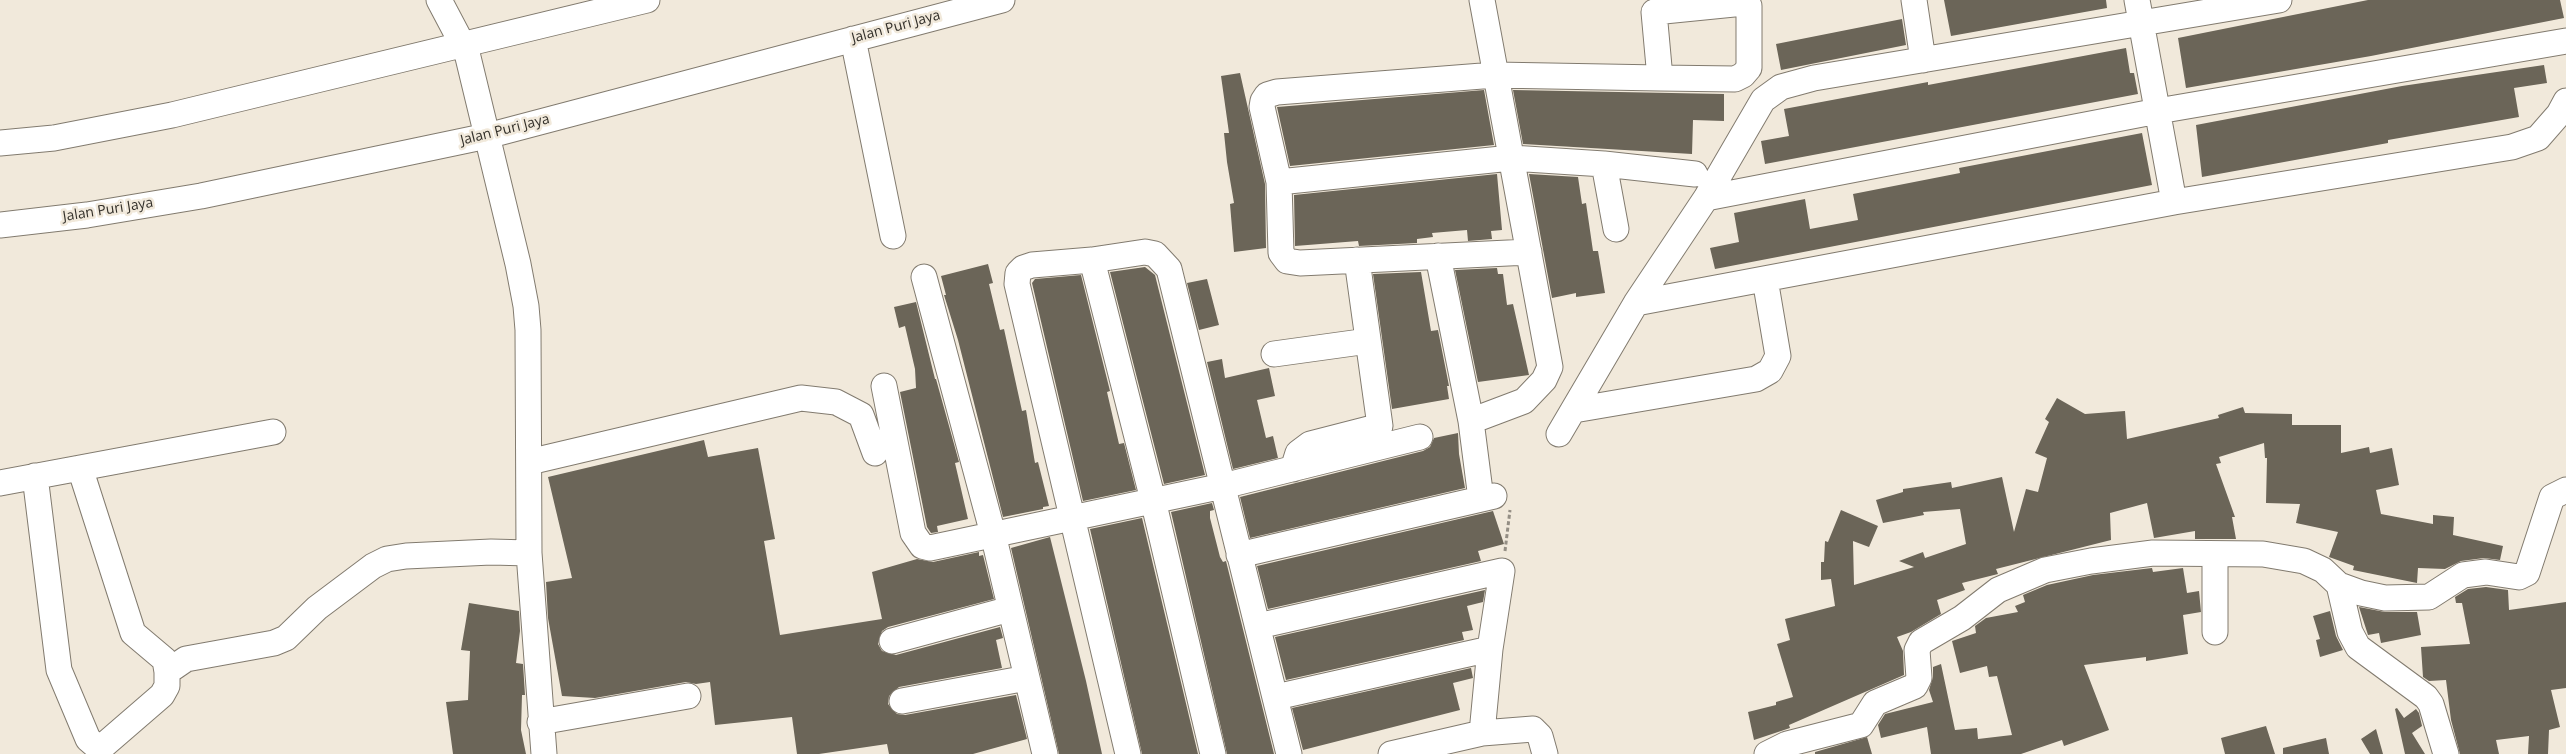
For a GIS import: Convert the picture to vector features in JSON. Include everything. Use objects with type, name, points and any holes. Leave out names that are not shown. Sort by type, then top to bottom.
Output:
[{"type":"street","points":[[439,0],[465,48],[518,264],[526,306],[530,462],[529,553],[540,722],[544,754]]},
{"type":"street","points":[[0,143],[54,138],[172,115],[465,48],[619,3],[647,0]]},
{"type":"street","name":"Jalan Puri Jaya","points":[[0,224],[87,215],[201,196],[484,126],[852,39],[1002,0]]},
{"type":"street","points":[[1470,422],[1524,401],[1544,380],[1550,368],[1482,0]]},
{"type":"street","points":[[1914,0],[1923,60]]},
{"type":"street","points":[[2137,0],[2174,202]]},
{"type":"street","points":[[1559,434],[1636,303],[1706,198],[1763,100],[1781,87],[1814,78],[2142,25],[2279,0]]},
{"type":"street","points":[[1529,252],[1300,263],[1287,261],[1281,253],[1279,182],[1262,107],[1267,95],[1277,92],[1495,75],[1660,78],[1735,79],[1743,75],[1749,68],[1749,6],[1744,3],[1654,12],[1660,78]]},
{"type":"street","points":[[852,39],[893,236]]},
{"type":"street","points":[[1706,198],[2158,111],[2566,41]]},
{"type":"street","points":[[1636,303],[2174,202],[2512,147],[2538,138],[2559,114],[2566,101]]},
{"type":"street","points":[[1279,182],[1511,158],[1604,164],[1695,174]]},
{"type":"street","points":[[1604,164],[1616,229]]},
{"type":"street","points":[[1128,754],[1017,284],[1018,273],[1023,268],[1145,252],[1155,254],[1169,269],[1289,754]]},
{"type":"street","points":[[1239,555],[1487,497],[1470,422],[1438,256]]},
{"type":"street","points":[[1092,260],[1153,500],[1213,754]]},
{"type":"street","points":[[1293,468],[1298,453],[1310,444],[1380,426],[1357,260]]},
{"type":"street","points":[[924,277],[993,534],[1045,754]]},
{"type":"street","points":[[1574,410],[1756,379],[1770,371],[1778,356],[1765,279]]},
{"type":"street","points":[[1274,354],[1368,341]]},
{"type":"street","points":[[884,386],[913,533],[922,546],[930,548],[1223,486],[1420,437]]},
{"type":"street","points":[[530,462],[801,398],[836,402],[861,415],[875,453]]},
{"type":"street","points":[[0,483],[273,432]]},
{"type":"street","points":[[35,476],[59,670],[88,739],[96,746],[103,746],[162,695],[166,686],[167,672],[165,660],[133,634],[80,468]]},
{"type":"street","points":[[1767,754],[1786,744],[1861,725],[1875,703],[1911,689],[1918,682],[1917,650],[1921,642],[1962,618],[2012,582],[2045,570],[2091,561],[2153,553],[2263,554],[2297,560],[2323,570],[2339,585],[2360,593],[2385,598],[2429,597],[2453,580],[2476,572],[2523,576],[2527,573],[2552,497],[2566,490]]},
{"type":"street","points":[[167,672],[186,659],[274,643],[286,638],[317,608],[373,566],[387,559],[406,556],[491,552],[529,553]]},
{"type":"street","points":[[2215,554],[2215,632]]},
{"type":"street","points":[[1258,626],[1502,571],[1490,649],[1482,733]]},
{"type":"street","points":[[2339,585],[2350,632],[2358,646],[2426,697],[2431,704],[2446,754]]},
{"type":"street","points":[[892,642],[1010,609]]},
{"type":"street","points":[[1276,698],[1490,649]]},
{"type":"street","points":[[902,701],[1027,678]]},
{"type":"street","points":[[540,722],[688,696]]},
{"type":"street","points":[[1391,754],[1482,733],[1533,729],[1540,736],[1544,754]]},
{"type":"path","points":[[1487,497],[1506,499],[1510,506],[1511,516],[1502,571]]},
{"type":"building","points":[[1944,0],[2106,0],[2107,8],[1951,36]]},
{"type":"building","points":[[2368,0],[2560,0],[2564,18],[2371,56],[2186,88],[2178,38]]},
{"type":"building","points":[[1902,19],[1906,45],[1781,70],[1776,44]]},
{"type":"building","points":[[2126,48],[2130,73],[2134,73],[2138,94],[1765,164],[1761,141],[1789,136],[1784,109],[1928,82],[1928,85]]},
{"type":"building","points":[[2544,65],[2547,83],[2514,88],[2519,117],[2388,140],[2388,143],[2202,177],[2196,125],[2402,86]]},
{"type":"building","points":[[1240,73],[1265,184],[1266,248],[1234,252],[1230,204],[1234,203],[1224,133],[1229,133],[1221,76]]},
{"type":"building","points":[[1484,90],[1494,145],[1290,166],[1277,107]]},
{"type":"building","points":[[1513,90],[1724,94],[1724,121],[1693,120],[1692,154],[1523,144]]},
{"type":"building","points":[[2142,133],[2152,185],[1715,269],[1710,248],[1739,242],[1734,213],[1805,199],[1810,229],[1858,220],[1853,194],[1960,173],[1959,168]]},
{"type":"building","points":[[1497,174],[1502,230],[1491,231],[1492,239],[1468,241],[1467,230],[1432,233],[1433,237],[1417,239],[1417,243],[1359,246],[1358,241],[1295,246],[1294,195]]},
{"type":"building","points":[[1529,174],[1578,177],[1582,204],[1586,203],[1593,251],[1598,251],[1605,293],[1576,297],[1576,293],[1552,298]]},
{"type":"building","points":[[988,264],[993,283],[989,284],[1000,330],[1004,329],[1022,411],[1026,410],[1035,463],[1038,462],[1049,506],[1043,507],[1043,509],[1003,517],[958,340],[944,295],[946,295],[941,276]]},
{"type":"building","points":[[1145,267],[1155,275],[1205,475],[1164,484],[1110,272]]},
{"type":"building","points":[[1497,268],[1498,274],[1503,274],[1507,305],[1513,304],[1529,375],[1478,382],[1455,270]]},
{"type":"building","points":[[1421,272],[1431,331],[1438,330],[1449,386],[1447,386],[1449,399],[1392,409],[1373,274]]},
{"type":"building","points":[[1081,275],[1110,391],[1107,392],[1119,444],[1124,443],[1136,490],[1083,501],[1032,283],[1035,279]]},
{"type":"building","points":[[1207,279],[1219,325],[1199,330],[1187,283]]},
{"type":"building","points":[[916,302],[935,379],[959,462],[955,463],[968,519],[937,526],[938,532],[931,533],[927,527],[900,392],[916,388],[915,369],[905,326],[899,328],[894,307]]},
{"type":"building","points":[[1222,359],[1225,378],[1269,368],[1275,396],[1257,400],[1266,438],[1273,436],[1278,458],[1233,469],[1207,362]]},
{"type":"building","points":[[2057,398],[2085,414],[2125,411],[2127,439],[2219,418],[2218,415],[2243,407],[2245,413],[2292,414],[2292,425],[2341,425],[2341,453],[2369,447],[2370,453],[2392,448],[2399,485],[2376,490],[2381,514],[2433,524],[2433,515],[2454,517],[2453,535],[2503,546],[2500,560],[2484,558],[2461,561],[2445,569],[2418,568],[2417,583],[2353,570],[2354,566],[2329,557],[2338,532],[2296,523],[2300,504],[2266,503],[2267,458],[2265,458],[2264,443],[2219,457],[2221,463],[2216,464],[2235,517],[2232,517],[2236,539],[2195,539],[2195,531],[2154,538],[2147,503],[2110,513],[2111,540],[1996,569],[1998,574],[1962,583],[1965,590],[1937,600],[1941,614],[1911,632],[1897,637],[1903,651],[1904,675],[1789,725],[1790,728],[1754,740],[1748,712],[1776,705],[1776,702],[1793,697],[1777,644],[1790,640],[1785,619],[1835,606],[1831,579],[1821,580],[1821,562],[1824,562],[1825,541],[1828,542],[1841,510],[1878,526],[1869,547],[1853,541],[1854,585],[1914,567],[1899,561],[1923,552],[1925,558],[1966,544],[1960,509],[1923,512],[1924,515],[1883,523],[1876,500],[1903,492],[1903,489],[1951,482],[1952,488],[2002,477],[2014,532],[2026,489],[2038,492],[2047,458],[2035,453],[2049,422],[2045,419]]},
{"type":"building","points":[[1458,433],[1459,454],[1465,488],[1250,538],[1240,497],[1423,451],[1430,447],[1434,438]]},
{"type":"building","points":[[704,440],[708,457],[758,448],[775,539],[764,541],[780,635],[882,619],[872,572],[917,559],[933,562],[979,552],[979,556],[983,555],[994,599],[888,627],[882,631],[878,644],[882,651],[896,655],[1000,627],[1003,638],[996,640],[1002,668],[899,687],[889,696],[888,704],[897,714],[905,715],[1016,695],[1027,739],[973,754],[889,754],[887,744],[819,754],[797,754],[792,717],[715,725],[710,682],[696,684],[686,682],[595,698],[562,696],[548,618],[546,582],[572,578],[548,477]]},
{"type":"building","points":[[1212,503],[1214,510],[1210,511],[1210,518],[1220,557],[1223,562],[1226,561],[1274,754],[1227,754],[1171,512]]},
{"type":"building","points":[[1493,511],[1504,544],[1478,551],[1481,561],[1268,609],[1257,566]]},
{"type":"building","points":[[1142,518],[1198,754],[1142,754],[1090,529]]},
{"type":"building","points":[[1050,537],[1102,754],[1059,754],[1011,548]]},
{"type":"building","points":[[2152,568],[2153,572],[2183,568],[2187,593],[2199,591],[2201,612],[2183,615],[2188,654],[2146,661],[2146,657],[2084,665],[2109,730],[2064,746],[2062,740],[2021,754],[1931,754],[1927,727],[1881,738],[1878,725],[1885,714],[1933,702],[1929,690],[1933,677],[1933,667],[1941,664],[1955,730],[1977,728],[1978,739],[2012,735],[1997,676],[1989,677],[1987,666],[1960,673],[1952,641],[1976,633],[1975,626],[1986,618],[2018,612],[2015,606],[2025,602],[2023,595],[2047,585],[2093,575]]},
{"type":"building","points":[[2486,587],[2508,590],[2509,610],[2566,602],[2566,688],[2551,690],[2560,727],[2549,730],[2548,754],[2528,754],[2529,736],[2496,740],[2499,754],[2460,754],[2451,720],[2446,680],[2429,681],[2423,677],[2421,647],[2470,644],[2462,603],[2456,603],[2455,597],[2468,589]]},
{"type":"building","points":[[1485,590],[1483,602],[1467,606],[1473,630],[1462,632],[1464,640],[1286,680],[1275,637]]},
{"type":"building","points":[[469,603],[519,611],[520,631],[516,663],[523,664],[525,695],[522,695],[521,730],[526,754],[453,754],[446,702],[468,700],[470,651],[461,650]]},
{"type":"building","points":[[2359,607],[2385,612],[2417,612],[2421,635],[2381,643],[2379,633],[2368,635]]},
{"type":"building","points":[[2330,611],[2336,636],[2343,650],[2320,657],[2316,640],[2320,639],[2313,616]]},
{"type":"building","points":[[1471,668],[1473,678],[1453,683],[1460,710],[1303,750],[1292,708]]},
{"type":"building","points":[[2397,708],[2404,718],[2416,709],[2419,713],[2422,726],[2412,733],[2425,754],[2405,754],[2395,709]]},
{"type":"building","points":[[2266,726],[2275,754],[2225,754],[2221,738]]},
{"type":"building","points":[[2376,729],[2383,754],[2370,754],[2361,739]]},
{"type":"building","points":[[1867,737],[1872,754],[1815,754],[1815,752]]},
{"type":"building","points":[[2326,738],[2329,754],[2283,754],[2283,748]]}]
